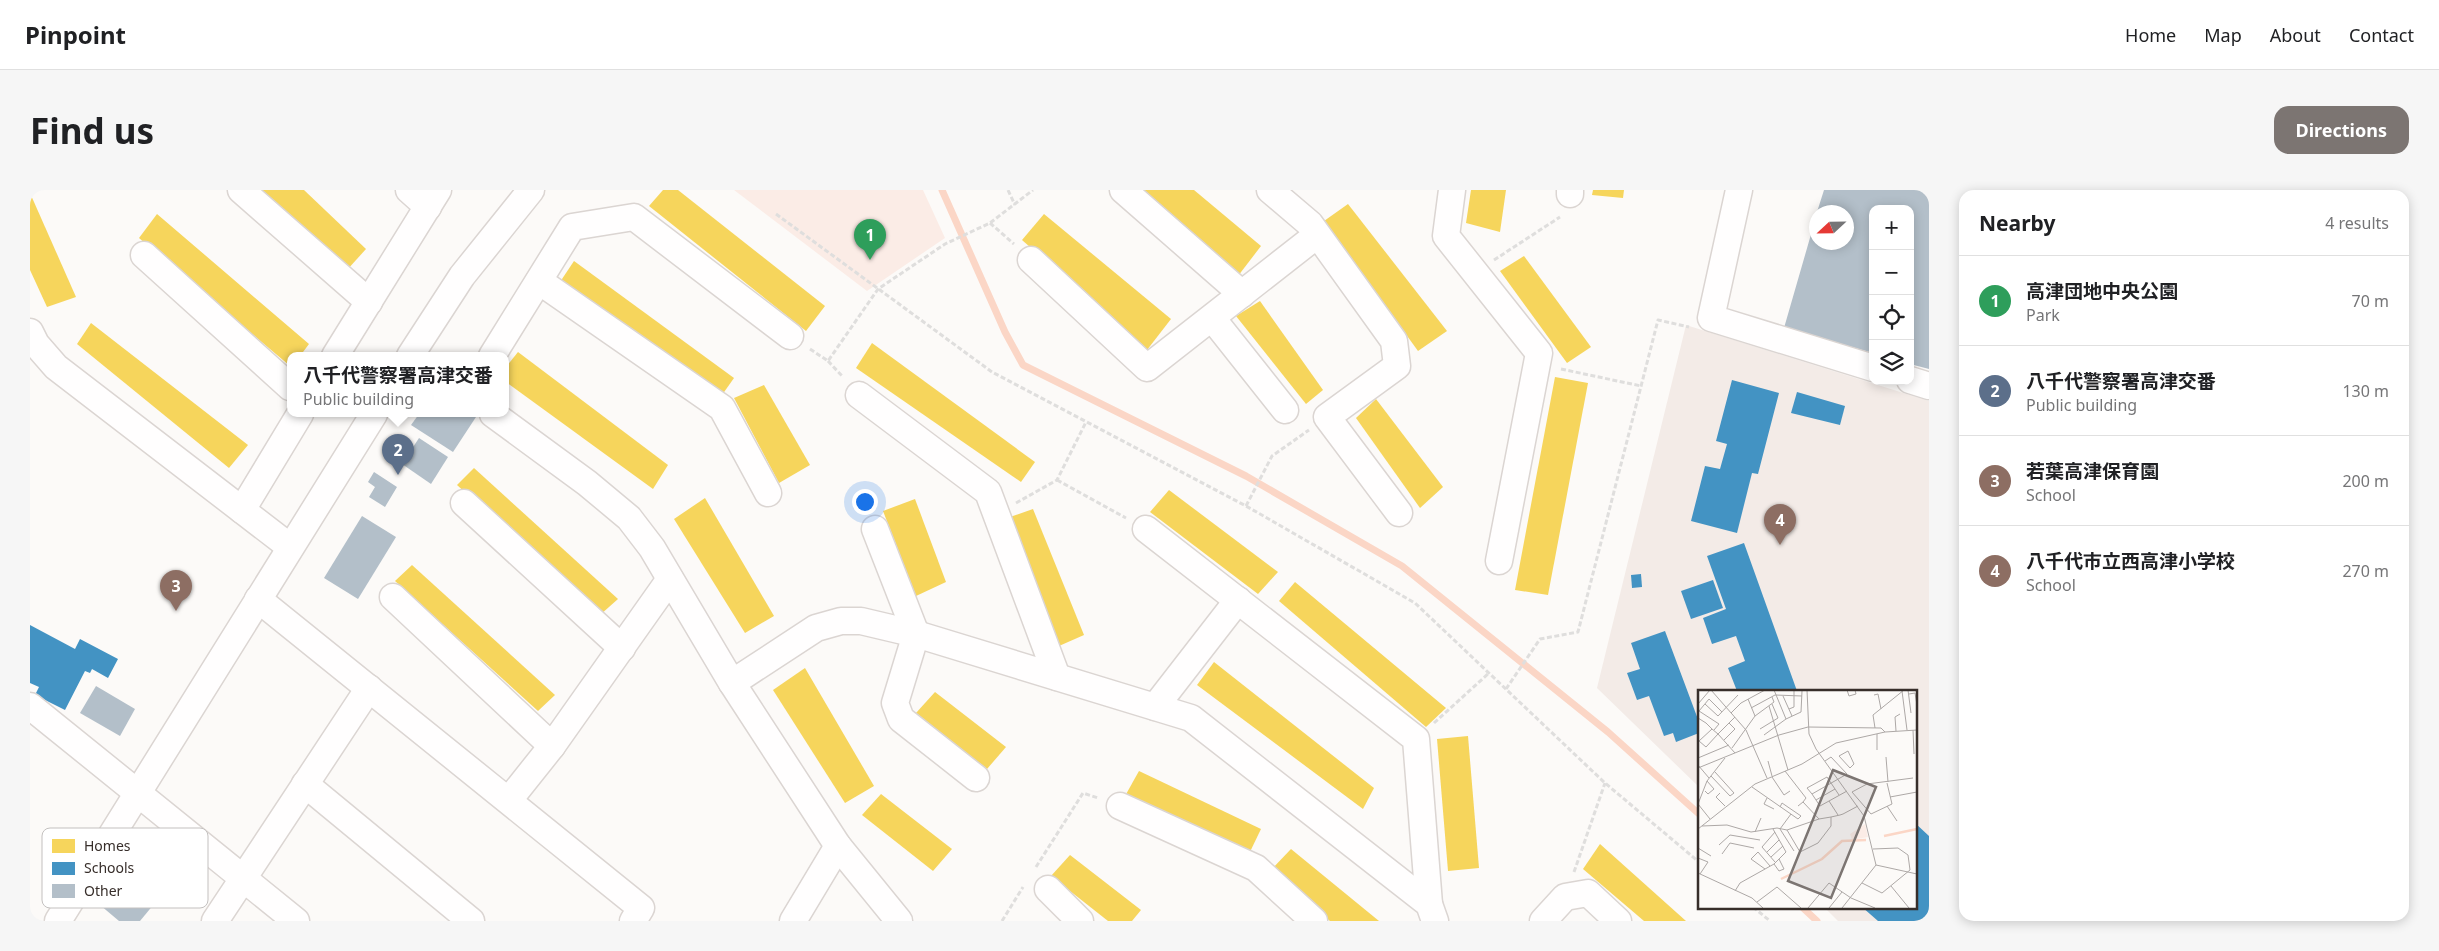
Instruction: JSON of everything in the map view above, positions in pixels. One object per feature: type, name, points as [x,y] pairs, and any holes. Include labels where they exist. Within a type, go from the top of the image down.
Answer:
[{"type":"street","points":[[241,190],[369,302]]},
{"type":"street","points":[[338,352],[433,198],[409,190]]},
{"type":"street","points":[[414,352],[462,276],[531,190]]},
{"type":"street","points":[[1123,190],[1242,294]]},
{"type":"street","points":[[1452,190],[1446,236],[1539,353],[1499,561]]},
{"type":"street","points":[[1739,190],[1711,318],[1869,367]]},
{"type":"street","points":[[1280,192],[1310,224],[1394,341],[1397,366],[1327,417],[1399,513]]},
{"type":"street","points":[[495,352],[572,227],[634,217],[790,336]]},
{"type":"street","points":[[1031,260],[1148,368],[1317,235]]},
{"type":"street","points":[[144,255],[287,384]]},
{"type":"street","points":[[539,281],[722,408],[768,492]]},
{"type":"street","points":[[1212,318],[1285,410]]},
{"type":"street","points":[[30,332],[36,344],[56,367],[290,547]]},
{"type":"street","points":[[1914,381],[1929,386]]},
{"type":"street","points":[[859,395],[988,492],[1056,677]]},
{"type":"street","points":[[242,510],[298,417]]},
{"type":"street","points":[[116,828],[372,417]]},
{"type":"street","points":[[497,417],[587,482],[629,518],[652,548],[732,683],[838,846],[899,921]]},
{"type":"street","points":[[464,503],[622,648]]},
{"type":"street","points":[[875,529],[916,634],[895,704],[901,719],[976,778]]},
{"type":"street","points":[[1146,529],[1416,739],[1432,912]]},
{"type":"street","points":[[509,800],[552,746],[670,579]]},
{"type":"street","points":[[393,597],[552,746]]},
{"type":"street","points":[[258,599],[641,908],[633,921]]},
{"type":"street","points":[[1155,707],[1238,600]]},
{"type":"street","points":[[732,683],[816,628],[841,621],[861,621],[916,634],[1191,718],[1432,912]]},
{"type":"street","points":[[215,921],[369,688]]},
{"type":"street","points":[[30,706],[182,828]]},
{"type":"street","points":[[305,784],[471,921]]},
{"type":"street","points":[[1120,806],[1256,868],[1314,921]]},
{"type":"street","points":[[793,921],[838,846]]},
{"type":"street","points":[[208,849],[296,921]]},
{"type":"street","points":[[1036,881],[1080,921]]},
{"type":"street","points":[[1543,921],[1565,897],[1588,893],[1618,921]]},
{"type":"street","points":[[58,921],[66,908]]},
{"type":"path","points":[[1008,190],[1015,205]]},
{"type":"path","points":[[790,336],[828,360],[878,289],[945,244],[990,223],[1033,190]]},
{"type":"path","points":[[1475,273],[1565,214],[1570,192]]},
{"type":"path","points":[[776,214],[992,372],[1246,506],[1415,603],[1605,783],[1698,861]]},
{"type":"path","points":[[990,223],[1031,260]]},
{"type":"path","points":[[1506,689],[1540,639],[1578,632],[1658,320],[1689,327],[1711,318]]},
{"type":"path","points":[[1537,364],[1642,386]]},
{"type":"path","points":[[1246,506],[1272,456],[1327,417]]},
{"type":"path","points":[[997,515],[1057,480],[1086,422]]},
{"type":"path","points":[[1057,480],[1146,529]]},
{"type":"path","points":[[1416,739],[1488,673]]},
{"type":"path","points":[[1565,897],[1605,783]]},
{"type":"path","points":[[1002,921],[1036,881],[1083,793],[1120,806]]},
{"type":"path","points":[[1754,908],[1770,921]]},
{"type":"shaded area","points":[[734,190],[923,190],[945,238],[867,291]]},
{"type":"shaded area","points":[[1686,325],[1869,382],[1869,385],[1878,385],[1929,401],[1929,921],[1838,921],[1825,908],[1916,908],[1916,690],[1698,690],[1698,786],[1597,688]]},
{"type":"building: Homes","points":[[258,190],[304,190],[366,249],[347,270]]},
{"type":"building: Homes","points":[[663,190],[678,190],[825,306],[806,331],[649,206]]},
{"type":"building: Homes","points":[[1140,190],[1194,190],[1261,246],[1238,276]]},
{"type":"building: Homes","points":[[1471,190],[1506,190],[1500,232],[1466,223]]},
{"type":"building: Homes","points":[[1593,190],[1624,190],[1623,198],[1592,195]]},
{"type":"building: Homes","points":[[30,193],[76,297],[47,307],[30,270]]},
{"type":"building: Homes","points":[[1348,204],[1447,331],[1418,351],[1324,221]]},
{"type":"building: Homes","points":[[157,214],[309,344],[303,352],[287,352],[287,363],[139,238]]},
{"type":"building: Homes","points":[[1044,214],[1171,319],[1147,350],[1022,240]]},
{"type":"building: Homes","points":[[1524,256],[1591,347],[1567,363],[1500,271]]},
{"type":"building: Homes","points":[[574,261],[734,378],[722,395],[560,282]]},
{"type":"building: Homes","points":[[1260,301],[1323,390],[1306,404],[1236,316]]},
{"type":"building: Homes","points":[[91,323],[248,445],[229,468],[77,344]]},
{"type":"building: Homes","points":[[872,343],[1035,462],[1021,482],[856,368]]},
{"type":"building: Homes","points":[[518,352],[668,465],[653,489],[509,384],[509,363]]},
{"type":"building: Homes","points":[[1555,377],[1588,383],[1548,595],[1515,590]]},
{"type":"building: Homes","points":[[764,385],[810,465],[779,483],[734,398]]},
{"type":"building: Homes","points":[[1376,399],[1443,487],[1420,508],[1356,418]]},
{"type":"building: Homes","points":[[474,468],[618,599],[600,615],[457,485]]},
{"type":"building: Homes","points":[[1169,490],[1278,572],[1258,594],[1150,512]]},
{"type":"building: Homes","points":[[705,498],[774,616],[745,633],[674,519]]},
{"type":"building: Homes","points":[[915,499],[946,582],[916,596],[883,511]]},
{"type":"building: Homes","points":[[1033,509],[1084,635],[1059,646],[1007,518]]},
{"type":"building: Homes","points":[[412,565],[555,695],[538,711],[395,581]]},
{"type":"building: Homes","points":[[1295,582],[1446,708],[1426,727],[1279,601]]},
{"type":"building: Homes","points":[[1214,662],[1374,788],[1363,809],[1197,685]]},
{"type":"building: Homes","points":[[805,668],[874,786],[845,803],[773,690]]},
{"type":"building: Homes","points":[[935,692],[1006,747],[987,769],[916,713]]},
{"type":"building: Homes","points":[[1468,736],[1479,868],[1448,871],[1437,739]]},
{"type":"building: Homes","points":[[1139,771],[1261,829],[1248,856],[1125,796]]},
{"type":"building: Homes","points":[[881,794],[952,849],[933,871],[862,815]]},
{"type":"building: Homes","points":[[1600,844],[1686,921],[1644,921],[1583,869]]},
{"type":"building: Homes","points":[[1291,849],[1379,921],[1330,921],[1269,872]]},
{"type":"building: Homes","points":[[1070,855],[1141,910],[1132,921],[1108,921],[1051,876]]},
{"type":"building: Schools","points":[[1732,380],[1779,393],[1758,474],[1752,473],[1737,533],[1691,521],[1705,466],[1720,469],[1727,444],[1716,441]]},
{"type":"building: Schools","points":[[1797,392],[1845,406],[1840,425],[1791,413]]},
{"type":"building: Schools","points":[[1744,543],[1797,690],[1737,690],[1728,668],[1745,661],[1736,636],[1712,644],[1703,618],[1726,609],[1707,556]]},
{"type":"building: Schools","points":[[1641,574],[1642,587],[1632,588],[1631,575]]},
{"type":"building: Schools","points":[[1713,580],[1723,608],[1691,619],[1681,591]]},
{"type":"building: Schools","points":[[30,625],[75,649],[80,639],[118,659],[108,678],[92,669],[90,673],[85,671],[65,710],[35,695],[39,687],[30,683]]},
{"type":"building: Schools","points":[[1665,631],[1698,719],[1698,733],[1676,742],[1673,733],[1664,736],[1649,696],[1637,700],[1627,673],[1640,669],[1631,643]]},
{"type":"building: Schools","points":[[1916,824],[1929,836],[1929,921],[1878,921],[1863,908],[1916,908]]},
{"type":"building: Other","points":[[1824,190],[1929,190],[1929,369],[1914,365],[1914,205],[1869,205],[1869,352],[1784,328],[1809,241],[1809,250],[1854,250],[1854,205],[1819,205]]},
{"type":"building: Other","points":[[417,417],[476,417],[453,452],[411,425]]},
{"type":"building: Other","points":[[419,438],[448,457],[431,484],[402,464]]},
{"type":"building: Other","points":[[374,472],[397,487],[385,507],[369,497],[375,487],[368,482]]},
{"type":"building: Other","points":[[362,516],[396,537],[358,599],[324,578]]},
{"type":"building: Other","points":[[96,686],[135,709],[120,736],[80,713]]},
{"type":"building: Other","points":[[104,908],[151,908],[140,921],[119,921]]},
{"type":"waterway","points":[[942,190],[1005,332],[1023,365],[1246,476],[1402,566],[1608,732],[1698,813]]},
{"type":"waterway","points":[[1803,908],[1817,921]]},
{"type":"place","name":"高津団地中央公園","points":[[870,260]]},
{"type":"place","name":"八千代警察署高津交番","points":[[398,475]]},
{"type":"place","name":"八千代市立西高津小学校","points":[[1780,545]]},
{"type":"place","name":"若葉高津保育園","points":[[176,611]]}]
